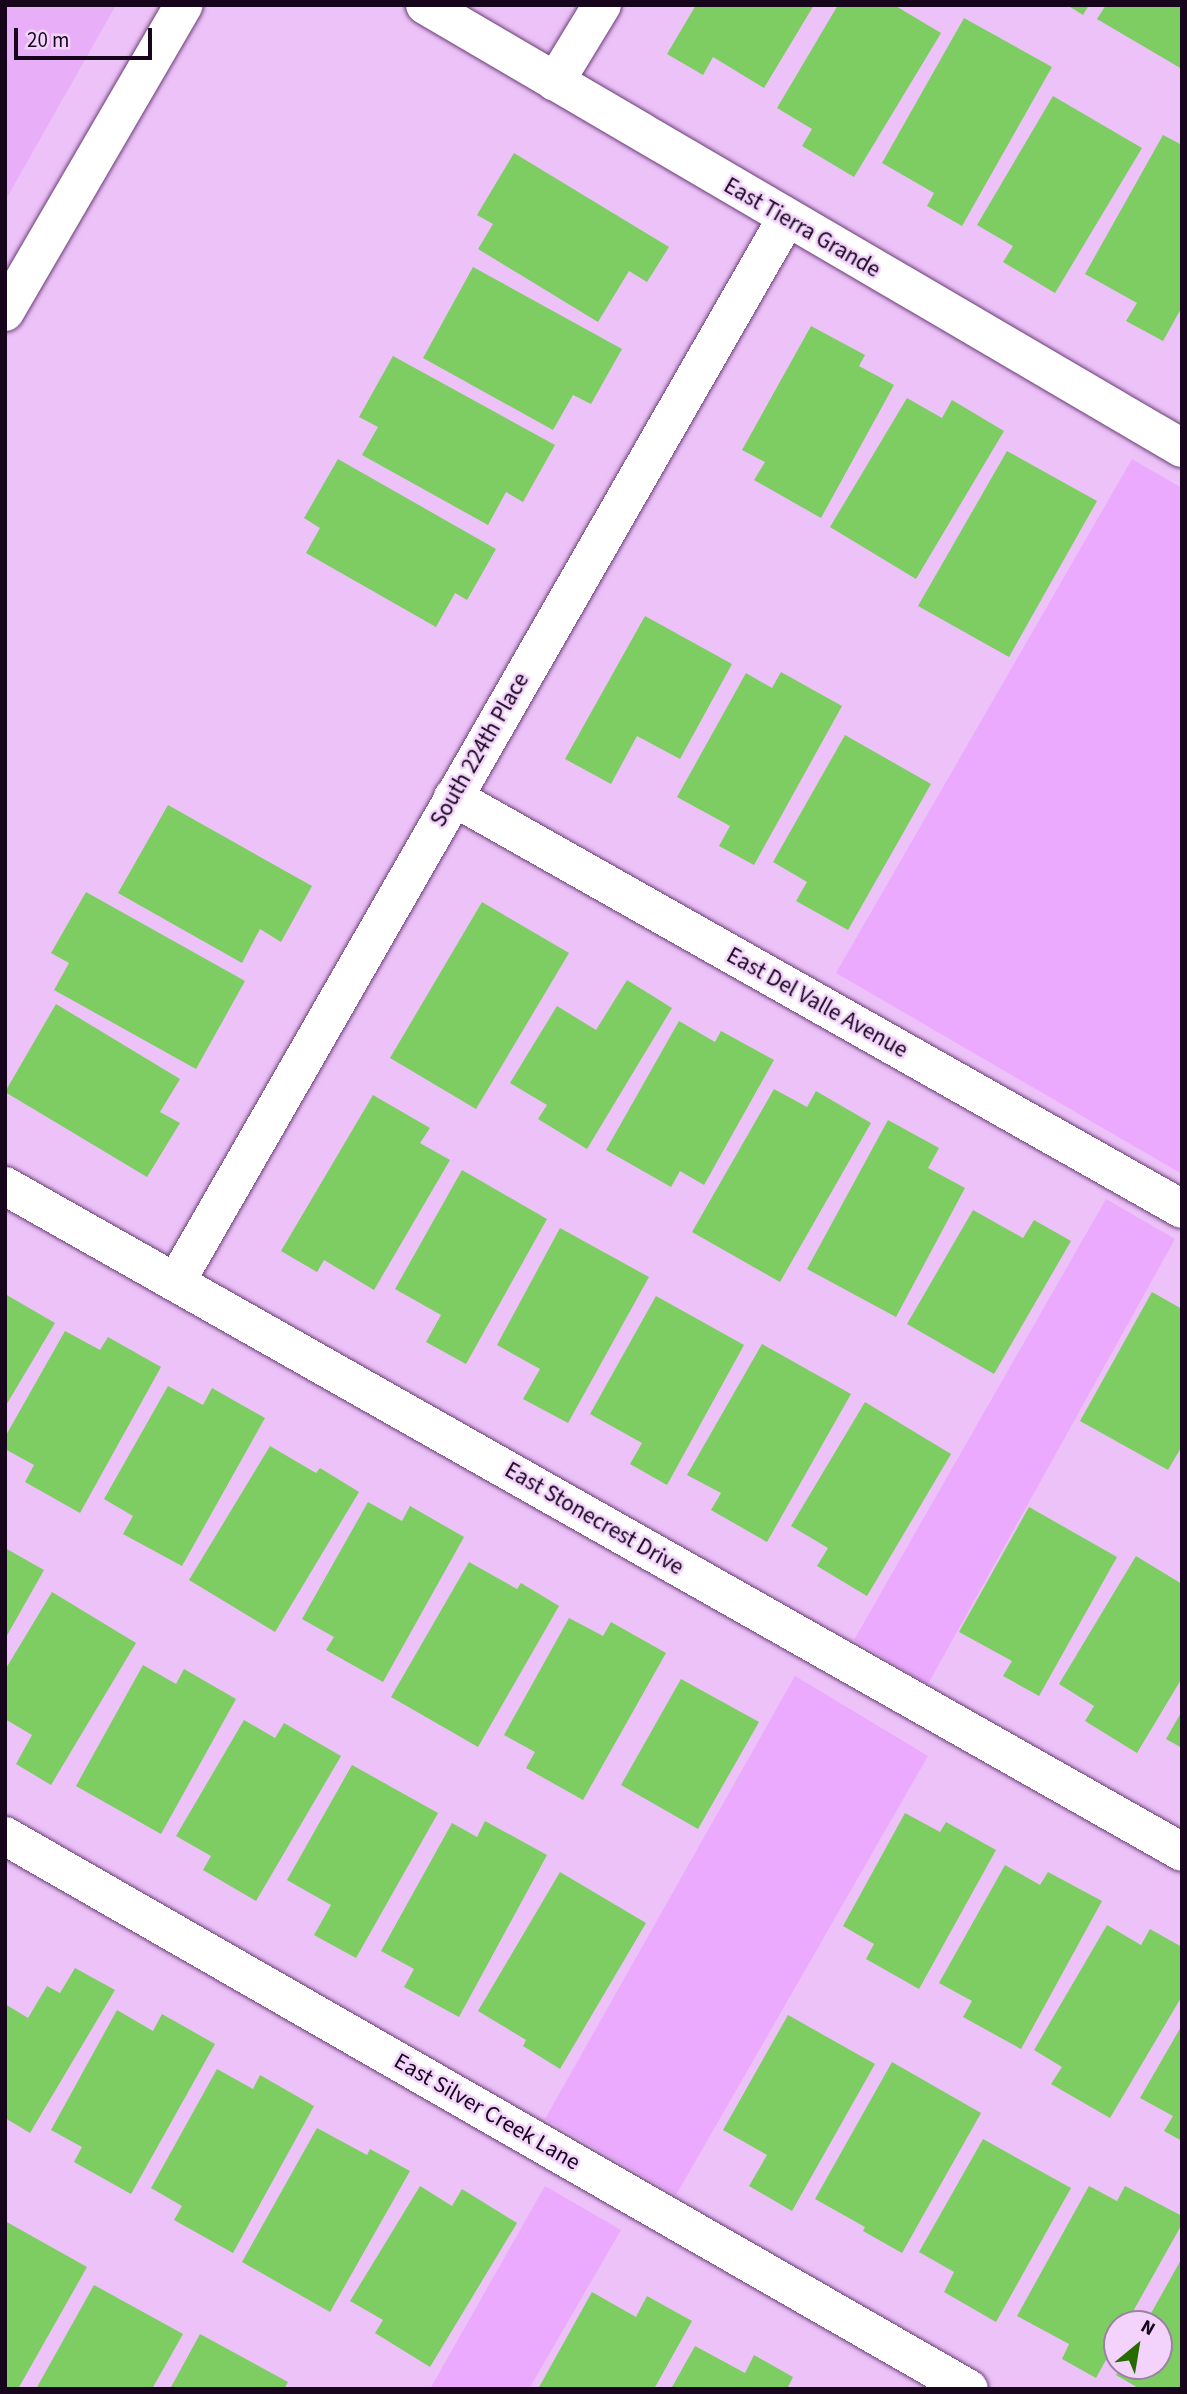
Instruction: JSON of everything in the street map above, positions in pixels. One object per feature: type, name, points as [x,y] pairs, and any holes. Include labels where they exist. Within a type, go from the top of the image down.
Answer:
[{"type":"street","points":[[5,312],[184,5]]},
{"type":"street","name":"East Tierra Grande","points":[[425,5],[786,219],[1182,448]]},
{"type":"street","points":[[555,82],[602,5]]},
{"type":"street","name":"South 224th Place","points":[[176,1282],[786,219]]},
{"type":"street","name":"East Del Valle Avenue","points":[[453,797],[1182,1209]]},
{"type":"street","name":"East Stonecrest Drive","points":[[5,1186],[1182,1853]]},
{"type":"street","name":"East Silver Creek Lane","points":[[5,1836],[969,2389]]},
{"type":"shaded area","points":[[5,5],[116,5],[5,201]]},
{"type":"shaded area","points":[[1132,459],[1182,488],[1182,1174],[836,973]]},
{"type":"shaded area","points":[[1106,1199],[1175,1239],[928,1684],[854,1640]]},
{"type":"shaded area","points":[[795,1676],[928,1756],[676,2195],[545,2119]]},
{"type":"shaded area","points":[[545,2186],[621,2230],[529,2389],[430,2389]]},
{"type":"building","points":[[696,5],[814,5],[764,88],[713,57],[703,75],[667,54]]},
{"type":"building","points":[[838,5],[894,5],[941,33],[854,177],[802,146],[812,129],[777,108]]},
{"type":"building","points":[[1067,5],[1089,5],[1083,15]]},
{"type":"building","points":[[1106,5],[1182,5],[1182,69],[1097,19]]},
{"type":"building","points":[[964,18],[1052,67],[962,226],[927,206],[934,193],[882,163]]},
{"type":"building","points":[[1053,96],[1142,148],[1055,293],[1003,262],[1013,246],[977,225]]},
{"type":"building","points":[[1163,135],[1182,145],[1182,307],[1163,341],[1126,321],[1137,303],[1085,274]]},
{"type":"building","points":[[514,153],[669,247],[647,282],[629,271],[598,322],[478,249],[493,224],[477,215]]},
{"type":"building","points":[[473,267],[622,349],[591,404],[573,395],[553,430],[423,358]]},
{"type":"building","points":[[811,326],[865,355],[859,366],[894,385],[821,518],[754,480],[765,462],[742,450]]},
{"type":"building","points":[[393,356],[555,445],[523,502],[506,492],[488,525],[362,455],[378,427],[359,417]]},
{"type":"building","points":[[907,398],[942,418],[952,400],[1004,431],[916,579],[830,527]]},
{"type":"building","points":[[1007,451],[1097,501],[1009,657],[918,606]]},
{"type":"building","points":[[338,459],[496,549],[467,600],[455,593],[436,627],[306,553],[320,528],[304,518]]},
{"type":"building","points":[[645,616],[732,664],[680,759],[637,736],[611,784],[565,759]]},
{"type":"building","points":[[781,672],[842,706],[754,865],[719,846],[730,826],[677,797],[746,673],[772,688]]},
{"type":"building","points":[[845,735],[931,784],[848,930],[796,901],[807,882],[773,862]]},
{"type":"building","points":[[168,805],[312,886],[281,942],[260,929],[242,963],[118,893]]},
{"type":"building","points":[[86,892],[245,981],[196,1069],[54,990],[69,963],[51,953]]},
{"type":"building","points":[[482,902],[569,953],[476,1109],[390,1058]]},
{"type":"building","points":[[627,980],[672,1008],[587,1149],[538,1119],[547,1105],[510,1083],[557,1006],[596,1030]]},
{"type":"building","points":[[56,1004],[180,1079],[160,1112],[180,1123],[147,1177],[5,1092]]},
{"type":"building","points":[[679,1021],[715,1042],[721,1031],[774,1060],[704,1185],[680,1171],[671,1187],[606,1150]]},
{"type":"building","points":[[774,1089],[807,1107],[816,1091],[871,1123],[780,1282],[692,1232]]},
{"type":"building","points":[[373,1095],[430,1128],[420,1143],[450,1160],[374,1290],[324,1260],[317,1272],[281,1251]]},
{"type":"building","points":[[888,1120],[939,1148],[928,1168],[965,1188],[896,1317],[807,1269]]},
{"type":"building","points":[[462,1170],[547,1219],[466,1364],[426,1342],[441,1315],[395,1289]]},
{"type":"building","points":[[973,1210],[1023,1238],[1034,1220],[1071,1241],[994,1374],[907,1324]]},
{"type":"building","points":[[560,1228],[649,1277],[568,1423],[523,1399],[540,1369],[497,1345]]},
{"type":"building","points":[[1152,1292],[1182,1309],[1182,1446],[1168,1470],[1080,1421]]},
{"type":"building","points":[[5,1294],[55,1323],[5,1407]]},
{"type":"building","points":[[656,1296],[744,1345],[667,1485],[630,1464],[642,1443],[590,1414]]},
{"type":"building","points":[[65,1331],[100,1350],[108,1337],[161,1367],[80,1513],[25,1482],[34,1465],[5,1449],[5,1437]]},
{"type":"building","points":[[762,1344],[851,1394],[767,1542],[711,1510],[721,1493],[687,1475]]},
{"type":"building","points":[[168,1386],[203,1405],[212,1388],[265,1418],[182,1566],[123,1534],[133,1516],[104,1499]]},
{"type":"building","points":[[865,1402],[951,1454],[867,1596],[817,1566],[828,1548],[791,1526]]},
{"type":"building","points":[[270,1446],[316,1473],[320,1468],[359,1492],[275,1632],[189,1580]]},
{"type":"building","points":[[368,1502],[402,1521],[410,1506],[464,1537],[383,1682],[326,1650],[334,1637],[302,1619]]},
{"type":"building","points":[[1029,1507],[1117,1557],[1039,1696],[1003,1676],[1012,1661],[959,1632]]},
{"type":"building","points":[[5,1548],[44,1570],[5,1639]]},
{"type":"building","points":[[1136,1556],[1182,1584],[1182,1678],[1137,1753],[1085,1721],[1094,1706],[1059,1684]]},
{"type":"building","points":[[469,1562],[517,1589],[521,1583],[559,1606],[478,1747],[391,1697]]},
{"type":"building","points":[[52,1592],[136,1643],[51,1785],[16,1764],[32,1735],[5,1719],[5,1670]]},
{"type":"building","points":[[569,1618],[603,1636],[611,1622],[666,1653],[583,1800],[526,1768],[535,1752],[504,1735]]},
{"type":"building","points":[[143,1665],[176,1684],[184,1669],[236,1699],[161,1834],[76,1786]]},
{"type":"building","points":[[681,1679],[759,1722],[698,1829],[621,1785]]},
{"type":"building","points":[[1182,1711],[1182,1748],[1166,1739]]},
{"type":"building","points":[[244,1720],[275,1738],[284,1723],[341,1756],[256,1901],[203,1870],[211,1856],[176,1836]]},
{"type":"building","points":[[352,1765],[438,1813],[356,1958],[314,1935],[331,1905],[287,1880]]},
{"type":"building","points":[[905,1813],[940,1832],[946,1822],[996,1850],[919,1989],[866,1959],[874,1944],[843,1926]]},
{"type":"building","points":[[485,1821],[547,1855],[459,2017],[404,1987],[414,1969],[381,1951],[452,1823],[477,1837]]},
{"type":"building","points":[[1005,1865],[1040,1885],[1048,1872],[1102,1901],[1021,2049],[963,2017],[972,2001],[939,1983]]},
{"type":"building","points":[[560,1872],[646,1923],[560,2069],[523,2046],[526,2040],[478,2011]]},
{"type":"building","points":[[1107,1925],[1141,1945],[1150,1929],[1182,1947],[1182,1996],[1110,2118],[1051,2084],[1062,2067],[1034,2050]]},
{"type":"building","points":[[75,1968],[115,1990],[30,2133],[5,2118],[5,2004],[28,2018],[47,1986],[60,1993]]},
{"type":"building","points":[[117,2010],[153,2031],[162,2014],[215,2044],[131,2194],[74,2162],[82,2147],[51,2130]]},
{"type":"building","points":[[788,2015],[875,2064],[792,2211],[749,2186],[767,2155],[723,2130]]},
{"type":"building","points":[[1182,2025],[1182,2141],[1164,2131],[1173,2116],[1140,2098]]},
{"type":"building","points":[[892,2062],[981,2113],[902,2253],[863,2231],[865,2227],[815,2199]]},
{"type":"building","points":[[217,2069],[253,2089],[260,2075],[314,2106],[233,2253],[174,2220],[182,2206],[151,2188]]},
{"type":"building","points":[[317,2128],[367,2155],[370,2149],[410,2171],[330,2312],[242,2262]]},
{"type":"building","points":[[983,2139],[1071,2188],[996,2322],[944,2292],[954,2272],[919,2252]]},
{"type":"building","points":[[420,2186],[452,2206],[462,2189],[517,2223],[430,2367],[375,2333],[383,2320],[350,2301]]},
{"type":"building","points":[[1089,2186],[1117,2201],[1125,2186],[1182,2216],[1182,2224],[1134,2310],[1103,2310],[1103,2365],[1096,2378],[1062,2359],[1069,2344],[1017,2316]]},
{"type":"building","points":[[5,2221],[87,2267],[18,2389],[5,2389]]},
{"type":"building","points":[[1182,2258],[1182,2389],[1140,2389],[1125,2380],[1173,2380],[1173,2310],[1153,2310]]},
{"type":"building","points":[[94,2285],[183,2334],[152,2389],[36,2389]]},
{"type":"building","points":[[592,2292],[636,2317],[647,2296],[692,2321],[654,2389],[538,2389]]},
{"type":"building","points":[[200,2334],[288,2382],[284,2389],[170,2389]]},
{"type":"building","points":[[695,2346],[745,2373],[754,2355],[793,2377],[787,2389],[671,2389]]}]
